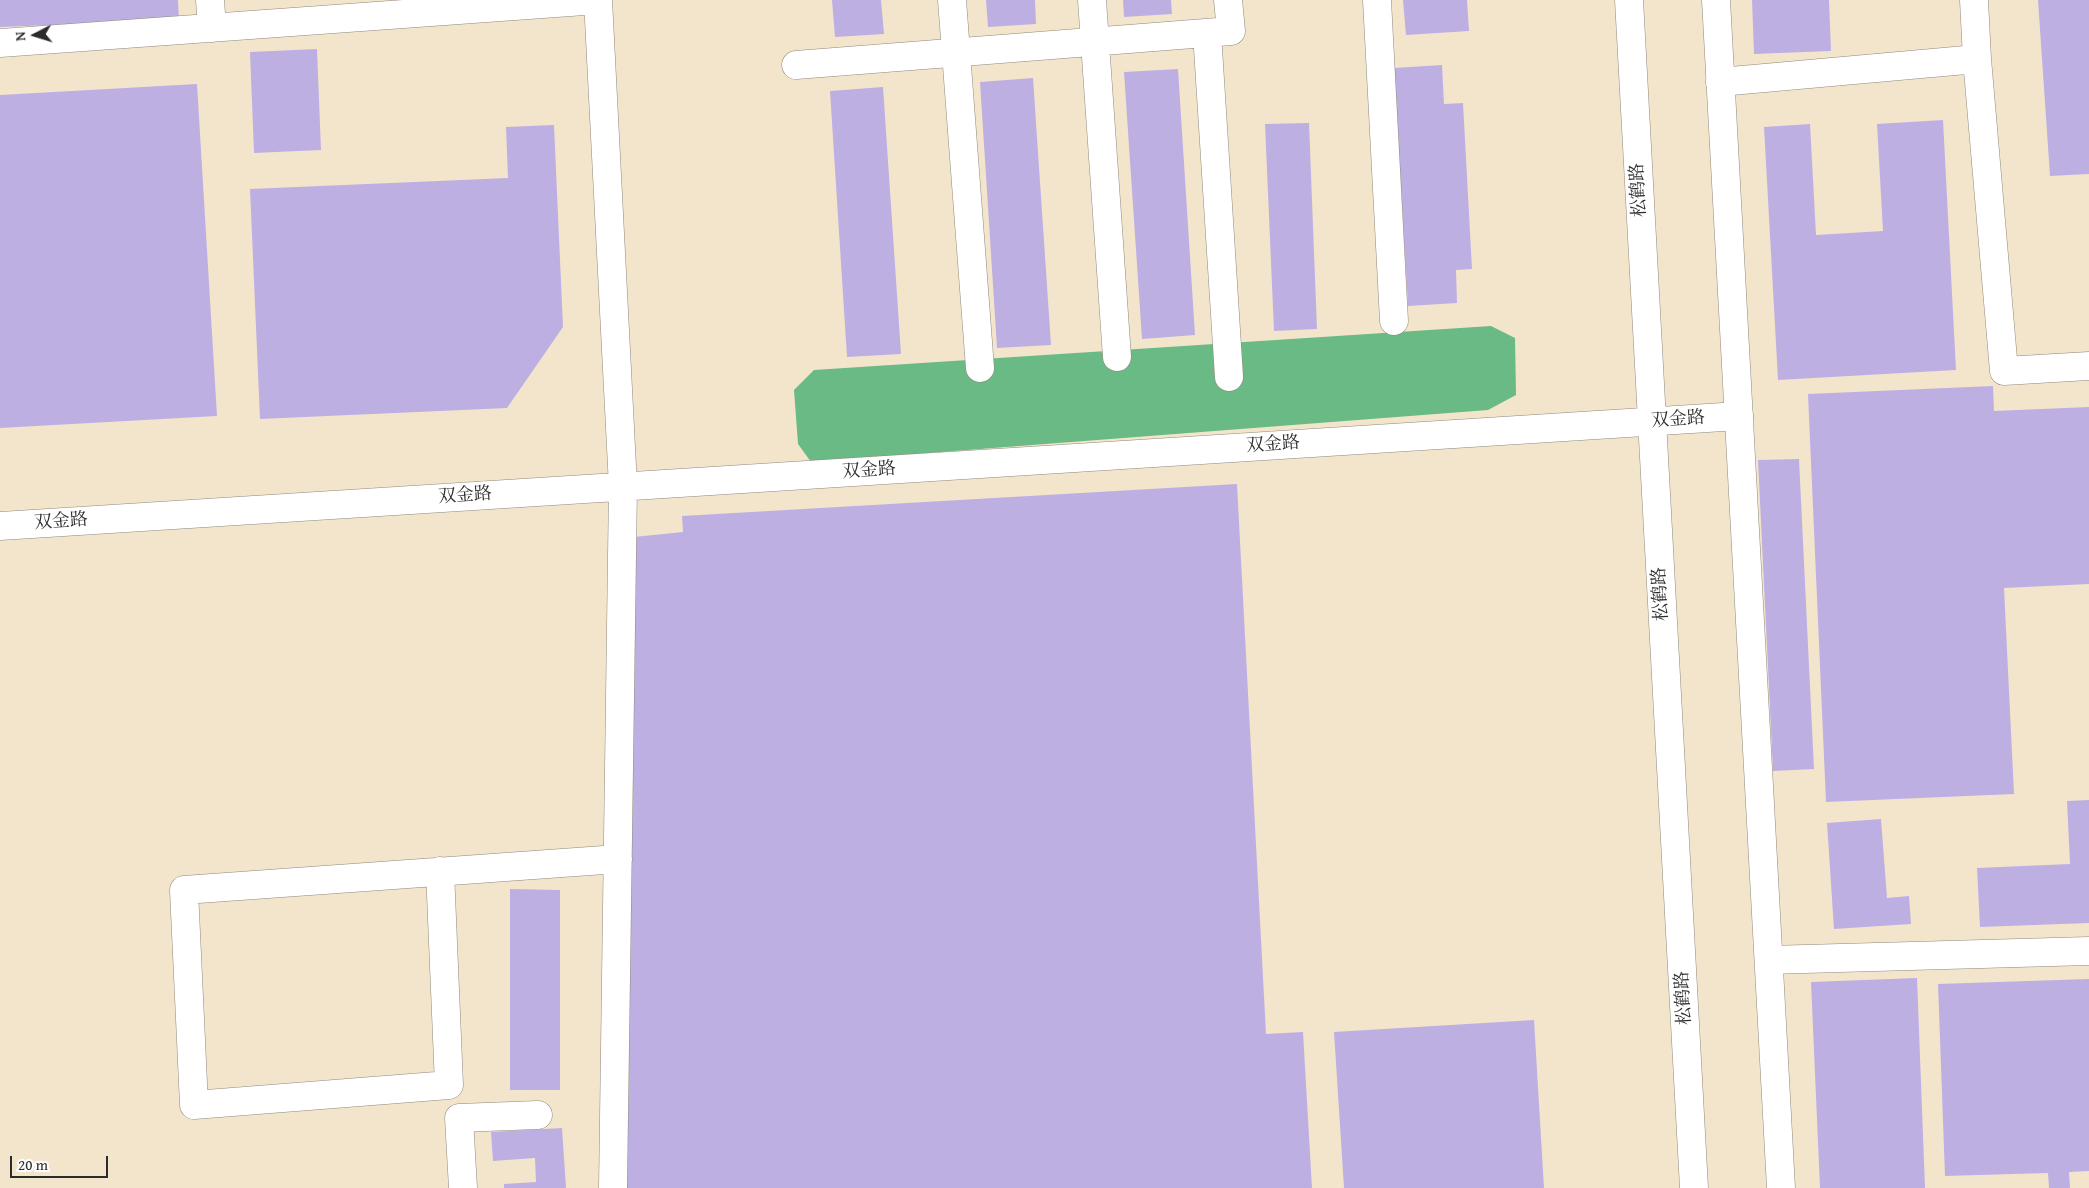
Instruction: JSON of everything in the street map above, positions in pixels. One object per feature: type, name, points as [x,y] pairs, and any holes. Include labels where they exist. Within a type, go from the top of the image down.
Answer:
[{"type":"street","points":[[210,0],[212,28]]},
{"type":"street","points":[[0,43],[598,0],[623,486],[612,1188]]},
{"type":"street","points":[[952,0],[980,368]]},
{"type":"street","points":[[1092,0],[1117,358]]},
{"type":"street","points":[[796,65],[1231,31],[1228,0]]},
{"type":"street","points":[[1377,0],[1394,321]]},
{"type":"street","name":"松鹤路","points":[[1629,0],[1694,1188]]},
{"type":"street","points":[[1716,0],[1781,1188]]},
{"type":"street","points":[[1974,0],[1977,59],[2004,372],[2089,366]]},
{"type":"street","points":[[1207,32],[1229,376]]},
{"type":"street","points":[[1720,82],[1977,59]]},
{"type":"street","name":"双金路","points":[[0,526],[1739,416]]},
{"type":"street","points":[[440,872],[449,1086],[194,1104],[184,890],[618,859]]},
{"type":"street","points":[[1769,960],[2089,951]]},
{"type":"street","points":[[463,1188],[459,1118],[538,1115]]},
{"type":"green space","points":[[1491,326],[1515,338],[1516,395],[1488,410],[811,462],[798,444],[794,390],[814,370]]},
{"type":"building","points":[[0,0],[178,0],[179,20],[0,27]]},
{"type":"building","points":[[832,0],[881,0],[884,34],[835,37]]},
{"type":"building","points":[[986,0],[1035,0],[1036,24],[988,27]]},
{"type":"building","points":[[1123,0],[1171,0],[1172,14],[1124,17]]},
{"type":"building","points":[[1403,0],[1467,0],[1469,31],[1406,35]]},
{"type":"building","points":[[1752,0],[1829,0],[1831,51],[1754,54]]},
{"type":"building","points":[[2038,0],[2089,0],[2089,174],[2050,176]]},
{"type":"building","points":[[317,49],[321,150],[254,153],[250,52]]},
{"type":"building","points":[[1442,65],[1444,104],[1463,103],[1472,269],[1456,270],[1457,303],[1408,306],[1394,68]]},
{"type":"building","points":[[1178,69],[1195,335],[1142,339],[1124,72]]},
{"type":"building","points":[[1033,78],[1051,345],[997,348],[980,82]]},
{"type":"building","points":[[197,84],[217,416],[0,428],[0,95]]},
{"type":"building","points":[[883,87],[901,354],[847,357],[830,91]]},
{"type":"building","points":[[1943,120],[1956,370],[1778,380],[1764,127],[1810,124],[1816,235],[1883,231],[1877,124]]},
{"type":"building","points":[[1309,123],[1317,329],[1274,331],[1265,124]]},
{"type":"building","points":[[554,125],[563,327],[507,408],[260,419],[250,189],[508,178],[506,127]]},
{"type":"building","points":[[1993,386],[1994,411],[2089,407],[2089,584],[2004,588],[2014,794],[1826,802],[1808,394]]},
{"type":"building","points":[[1799,459],[1814,769],[1773,771],[1758,460]]},
{"type":"building","points":[[1237,484],[1266,1034],[1303,1032],[1312,1188],[623,1188],[634,537],[683,532],[682,516]]},
{"type":"building","points":[[2089,800],[2089,923],[1980,927],[1977,868],[2070,864],[2067,801]]},
{"type":"building","points":[[1881,819],[1887,898],[1909,896],[1911,924],[1834,929],[1827,823]]},
{"type":"building","points":[[510,889],[560,890],[560,1090],[510,1090]]},
{"type":"building","points":[[1917,978],[1925,1188],[1820,1188],[1811,982]]},
{"type":"building","points":[[2089,979],[2089,1171],[2069,1172],[2070,1188],[2049,1188],[2048,1173],[1945,1176],[1938,984]]},
{"type":"building","points":[[1534,1020],[1544,1188],[1344,1188],[1334,1032]]},
{"type":"building","points":[[562,1128],[566,1188],[504,1188],[504,1184],[536,1182],[535,1158],[493,1161],[491,1132]]}]
